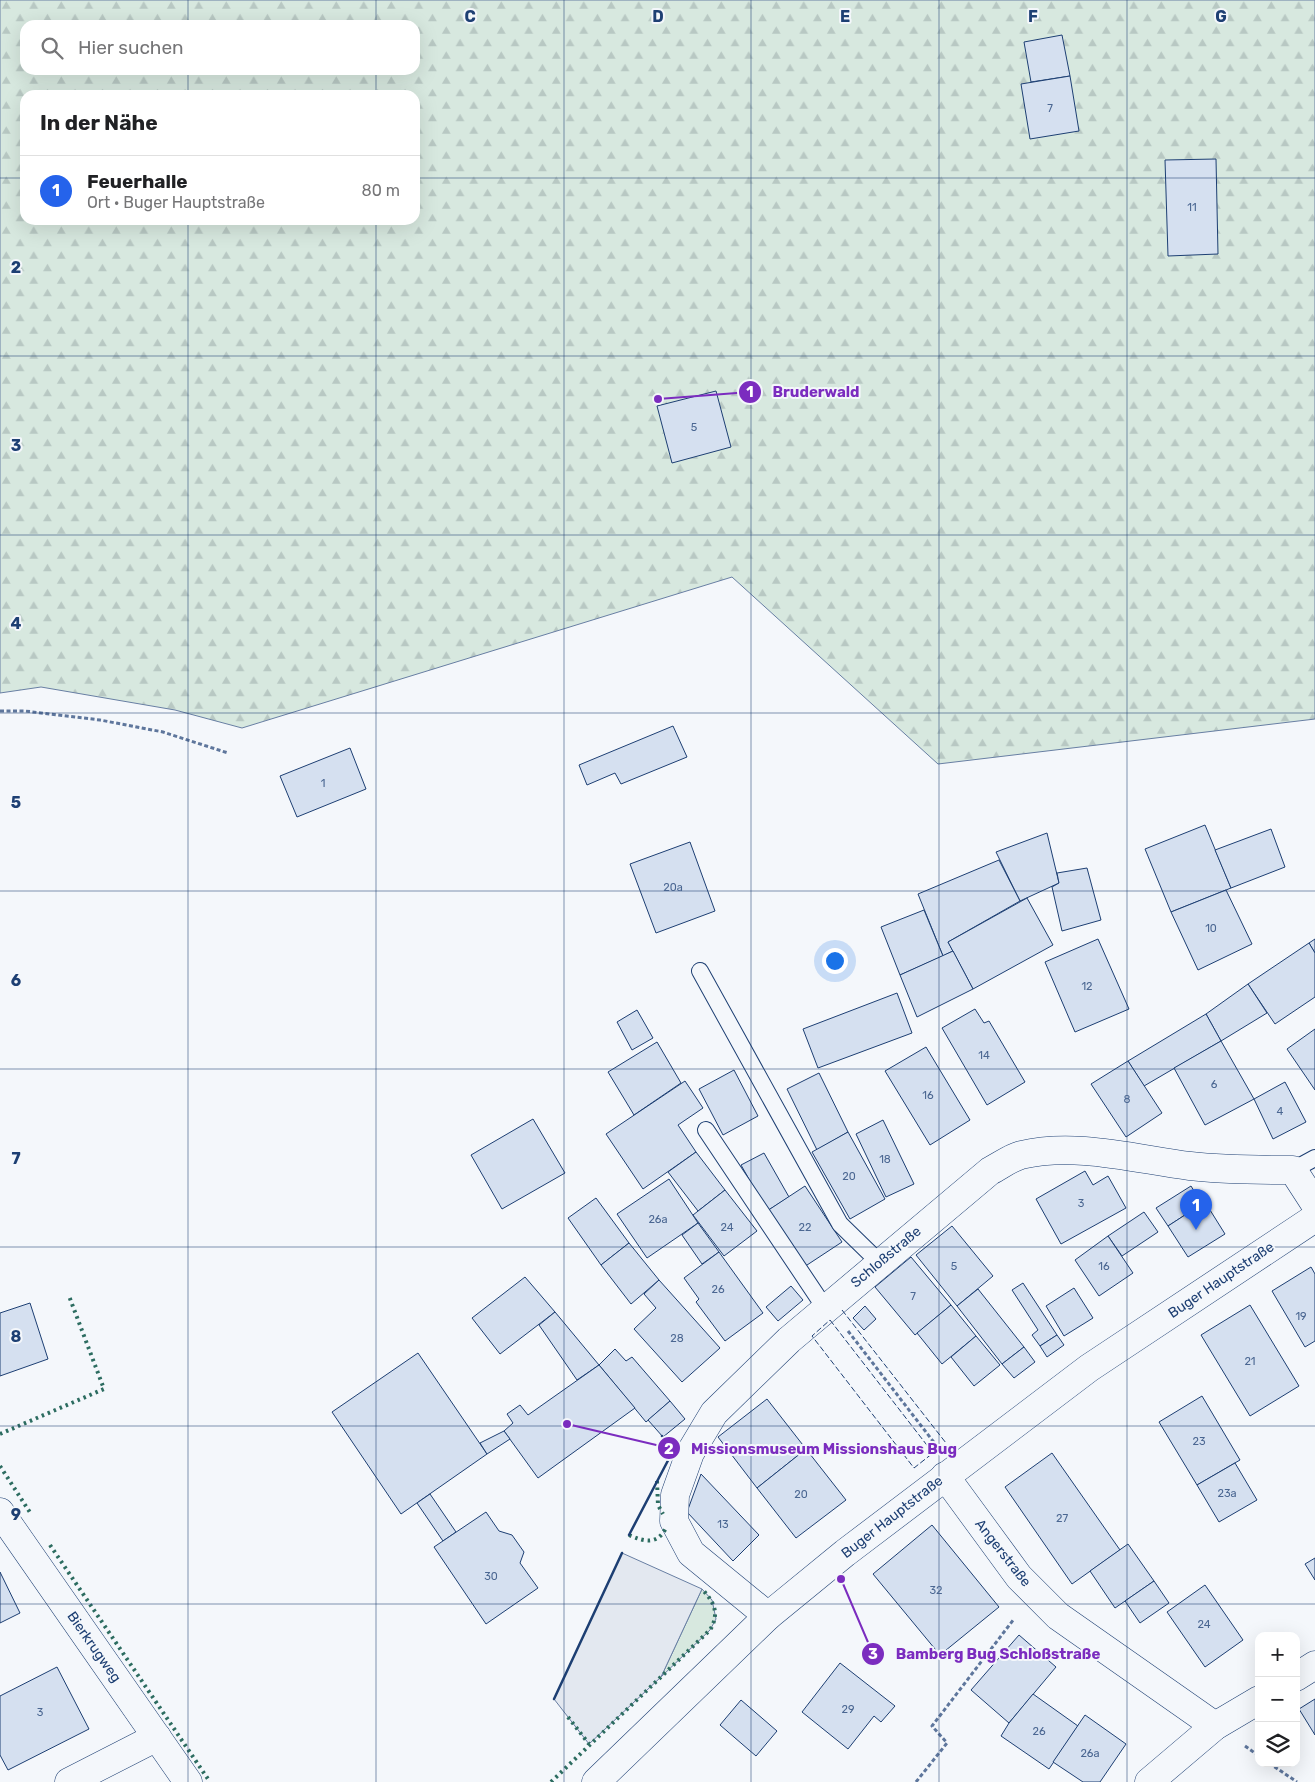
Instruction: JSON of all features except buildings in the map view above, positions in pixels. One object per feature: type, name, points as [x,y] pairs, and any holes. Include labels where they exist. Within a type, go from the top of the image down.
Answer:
[{"type":"street","name":"Schloßstraße","points":[[768,1616],[692,1553],[674,1521],[675,1495],[690,1453],[714,1413],[789,1340],[990,1170],[1019,1156],[1052,1152],[1107,1153],[1192,1166],[1247,1170],[1304,1164],[1315,1204]]},
{"type":"street","name":"Buger Hauptstraße","points":[[596,1782],[768,1616],[950,1473],[1089,1368],[1315,1218]]},
{"type":"street","name":"Angerstraße","points":[[950,1473],[1019,1577],[1058,1616],[1215,1726]]},
{"type":"street","name":"Bierkrugweg","points":[[0,1512],[188,1782]]},
{"type":"street","points":[[1300,1675],[1315,1666]]},
{"type":"street","points":[[1149,1782],[1215,1726],[1255,1702]]},
{"type":"street","points":[[69,1782],[157,1737]]},
{"type":"lane","points":[[700,971],[840,1224],[880,1263]]},
{"type":"lane","points":[[706,1130],[827,1306]]},
{"type":"path","points":[[0,711],[25,711],[100,720],[163,732],[228,753]]},
{"type":"path","points":[[827,1306],[950,1473]]},
{"type":"path","points":[[916,1782],[947,1743],[932,1726],[1035,1593]]},
{"type":"path","points":[[1275,1767],[1297,1782]]},
{"type":"green space","points":[[0,0],[1315,0],[1315,719],[938,764],[732,577],[242,728],[175,710],[41,687],[0,693]]},
{"type":"green space","points":[[702,1589],[712,1600],[716,1619],[710,1630],[661,1677]]},
{"type":"shaded area","points":[[622,1553],[702,1589],[661,1677],[589,1744],[554,1699]]},
{"type":"hedge","points":[[0,1434],[104,1389],[69,1296]]},
{"type":"hedge","points":[[0,1466],[31,1514]]},
{"type":"hedge","points":[[657,1481],[658,1505],[663,1514]]},
{"type":"hedge","points":[[629,1535],[645,1540],[655,1540],[666,1528]]},
{"type":"hedge","points":[[50,1545],[210,1782]]},
{"type":"hedge","points":[[551,1782],[710,1630],[715,1613],[710,1598],[702,1589]]},
{"type":"hedge","points":[[568,1717],[589,1744]]},
{"type":"fence","points":[[842,1310],[946,1443]]},
{"type":"fence","points":[[830,1320],[933,1453],[914,1468],[812,1336],[830,1320]]},
{"type":"wall","points":[[629,1535],[674,1449],[662,1436]]},
{"type":"wall","points":[[554,1699],[622,1553]]},
{"type":"place","name":"Bruderwald","points":[[658,399]]},
{"type":"place","name":"Feuerhalle","points":[[1196,1230]]},
{"type":"place","name":"Missionsmuseum Missionshaus Bug","points":[[567,1424]]},
{"type":"place","name":"Bamberg Bug Schloßstraße","points":[[841,1579]]}]
